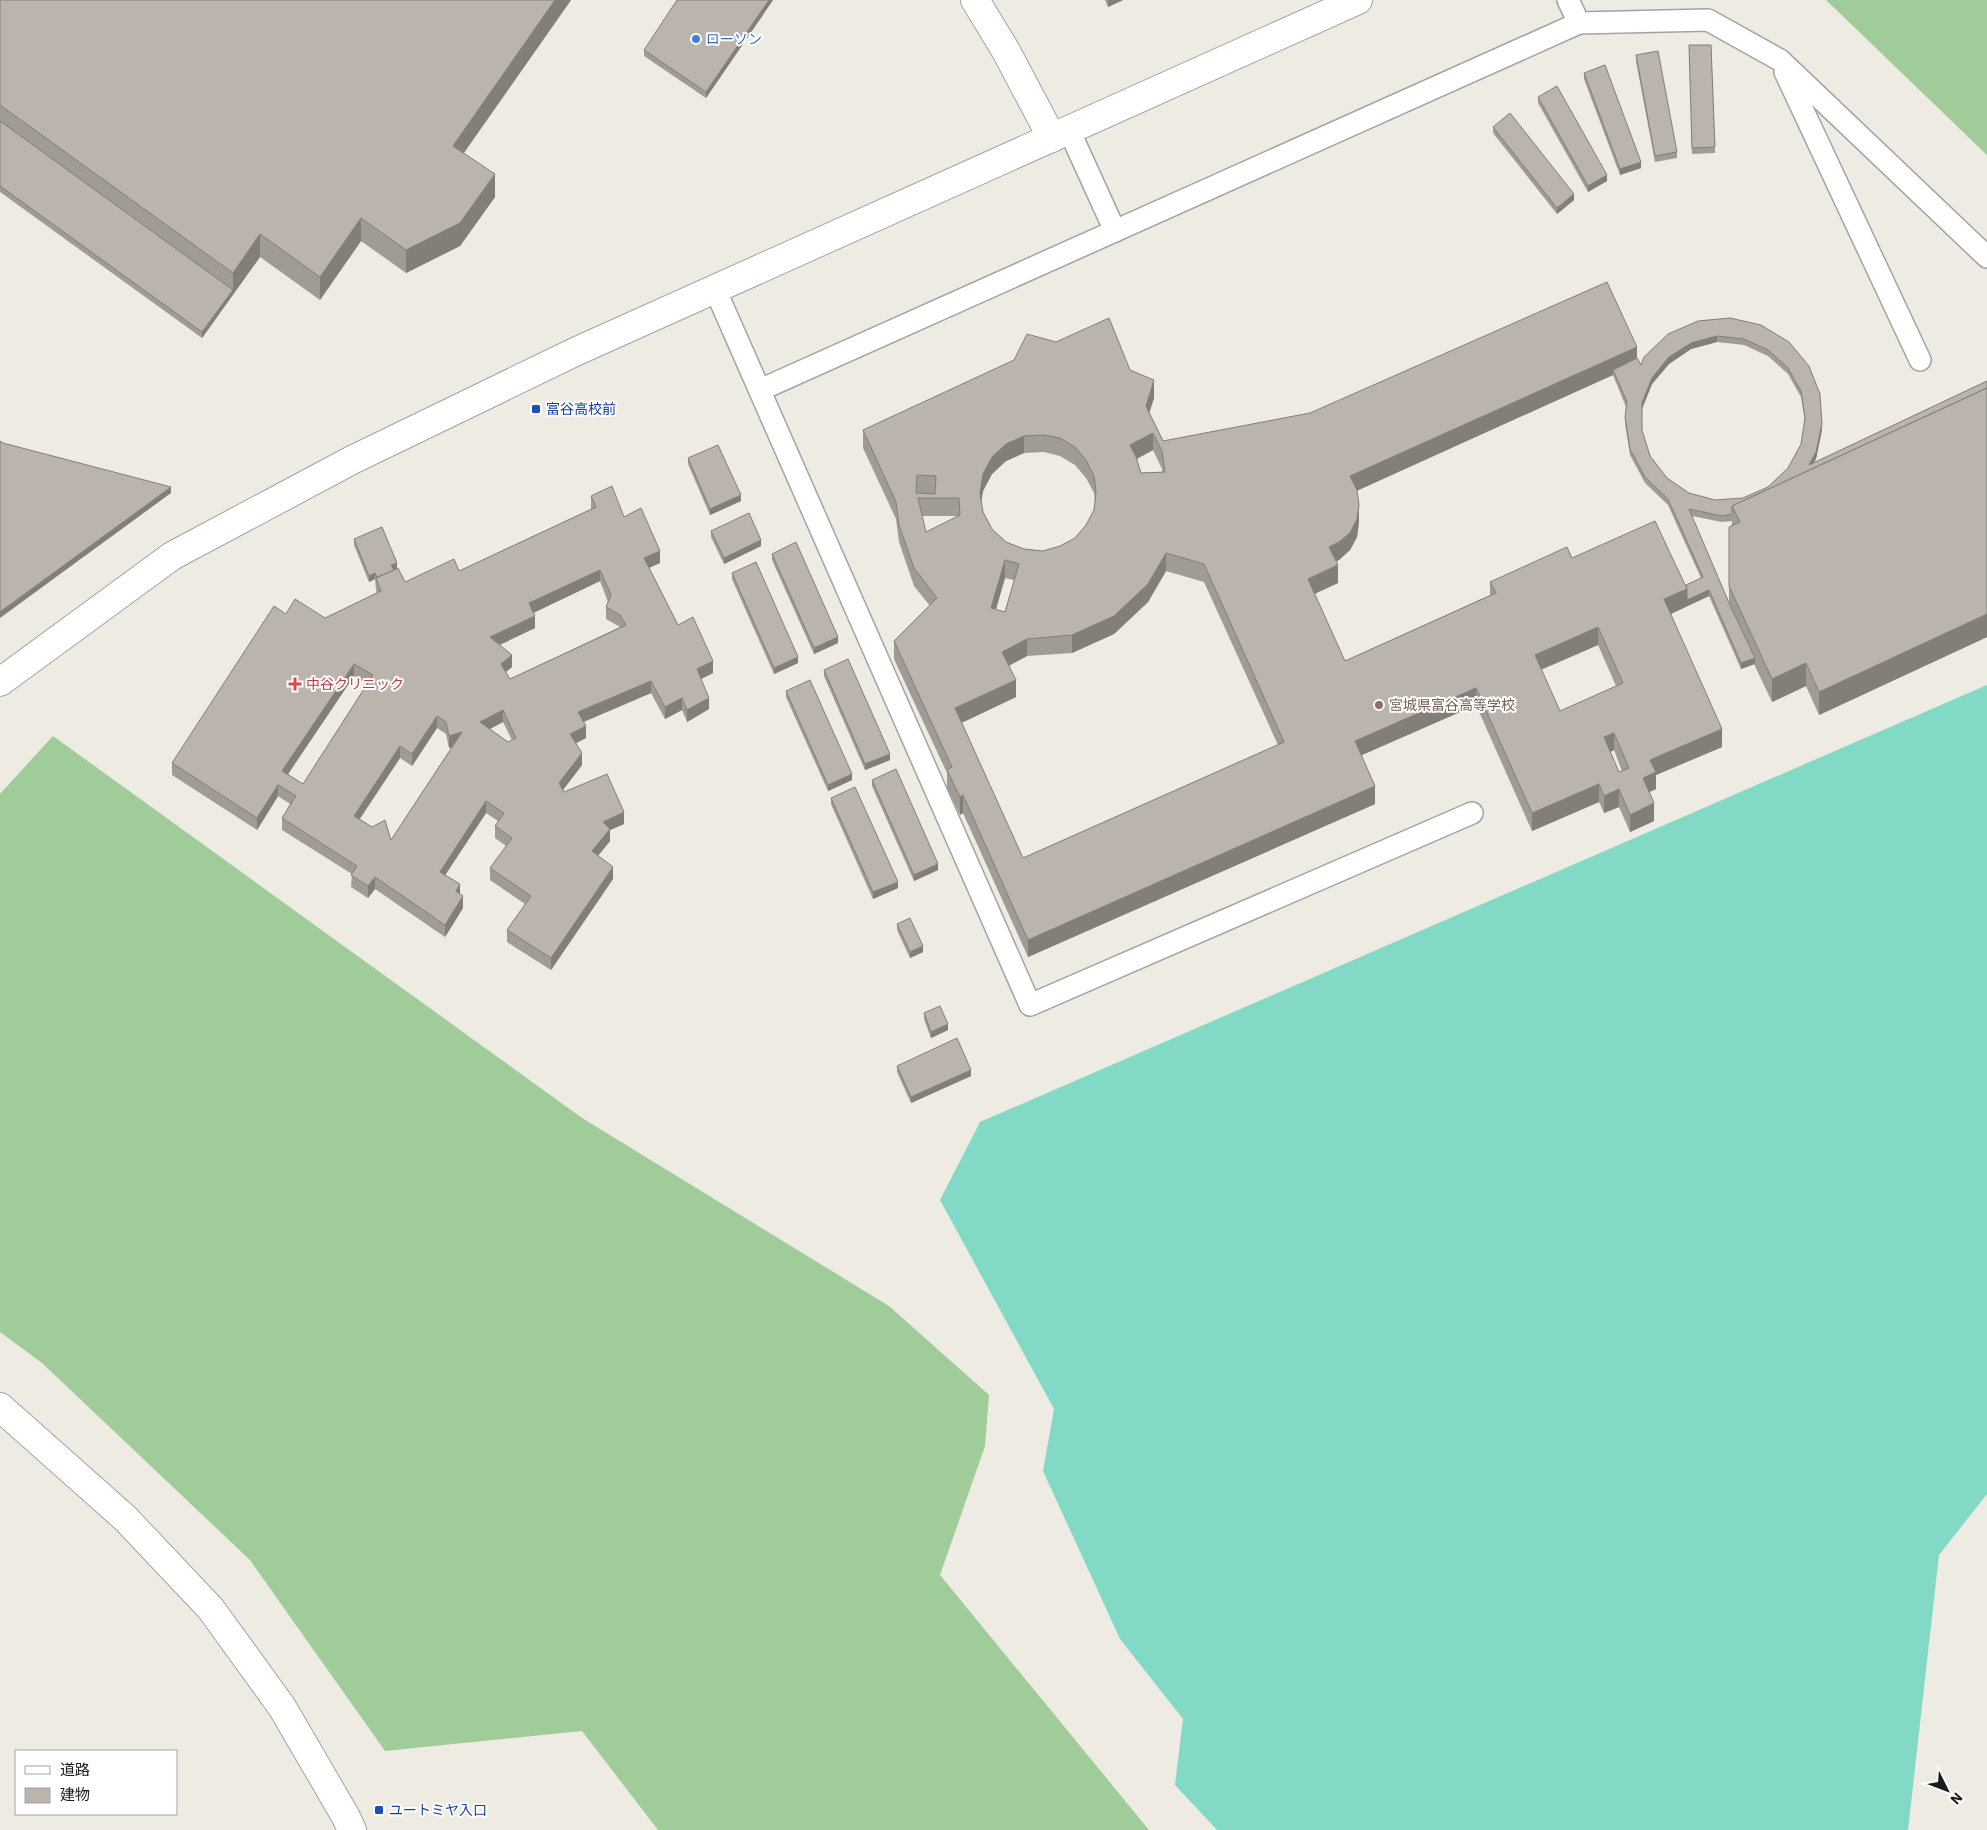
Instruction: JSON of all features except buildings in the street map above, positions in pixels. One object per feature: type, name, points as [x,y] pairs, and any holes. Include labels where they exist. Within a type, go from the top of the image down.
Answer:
[{"type":"street","points":[[975,0],[1060,134]]},
{"type":"street","points":[[0,682],[172,556],[352,460],[577,351],[1358,0]]},
{"type":"street","points":[[0,1407],[125,1518],[211,1609],[282,1707],[352,1830]]},
{"type":"lane","points":[[1568,0],[1579,23]]},
{"type":"lane","points":[[760,390],[1579,23],[1708,20],[1780,60],[1987,257]]},
{"type":"lane","points":[[1780,60],[1920,360]]},
{"type":"lane","points":[[1060,134],[1115,231]]},
{"type":"lane","points":[[716,289],[1030,1005],[1472,813]]},
{"type":"green space","points":[[1826,0],[1987,0],[1987,155]]},
{"type":"green space","points":[[53,736],[582,1118],[889,1306],[989,1395],[985,1446],[940,1575],[1149,1830],[658,1830],[582,1731],[385,1751],[250,1560],[42,1363],[0,1332],[0,794]]},
{"type":"shaded area","points":[[1987,685],[1987,1494],[1939,1555],[1908,1830],[1217,1830],[1175,1785],[1183,1719],[1120,1639],[1043,1471],[1054,1409],[940,1200],[980,1122]]},
{"type":"place","name":"ローソン","points":[[696,39]]},
{"type":"place","name":"富谷高校前","points":[[536,409]]},
{"type":"place","name":"中谷クリニック","points":[[295,684]]},
{"type":"place","name":"宮城県富谷高等学校","points":[[1379,705]]},
{"type":"place","name":"ユートミヤ入口","points":[[379,1810]]}]
